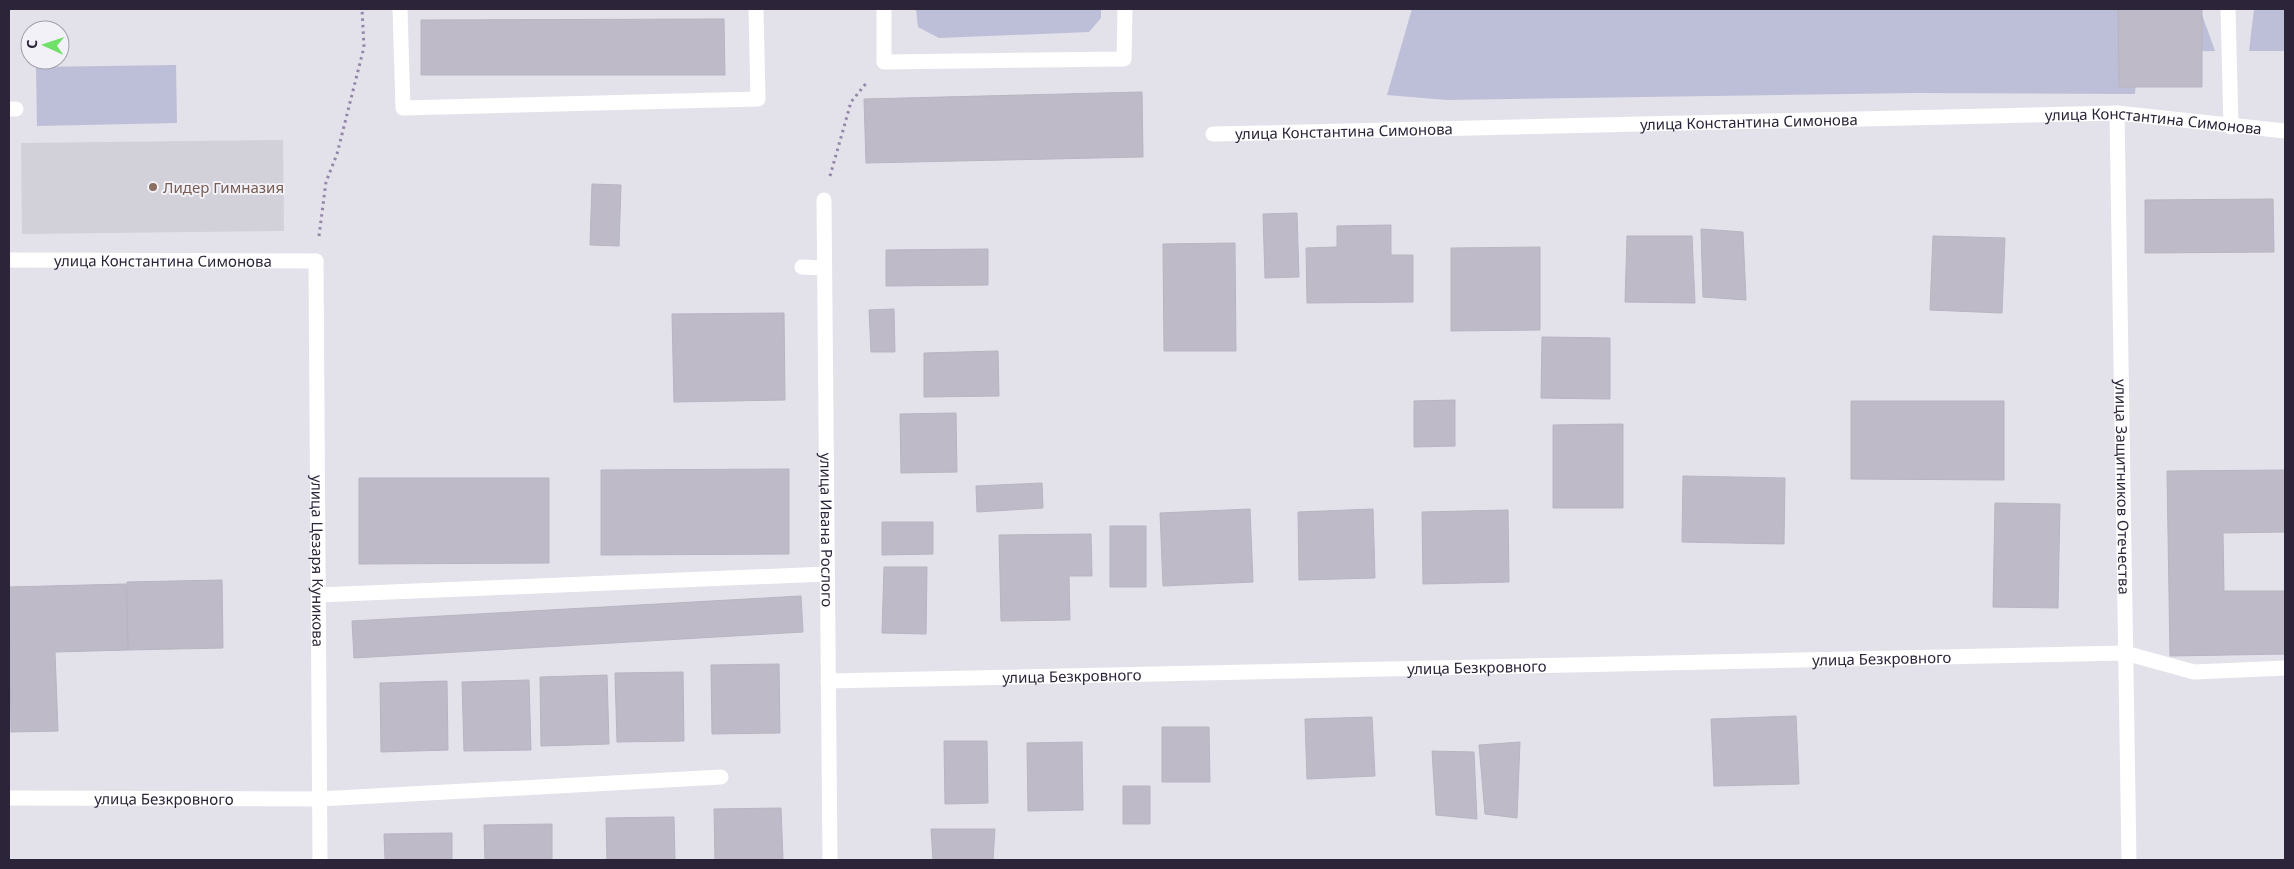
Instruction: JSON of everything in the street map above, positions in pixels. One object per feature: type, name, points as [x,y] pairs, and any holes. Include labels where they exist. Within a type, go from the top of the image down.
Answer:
[{"type":"street","points":[[400,9],[403,108],[758,99],[756,9]]},
{"type":"street","points":[[884,9],[884,62],[1124,59],[1125,9]]},
{"type":"street","points":[[2228,9],[2231,127]]},
{"type":"street","name":"улица Константина Симонова","points":[[1213,134],[2117,113],[2285,132]]},
{"type":"street","name":"улица Защитников Отечества","points":[[2117,113],[2129,860]]},
{"type":"street","name":"улица Ивана Рослого","points":[[824,200],[830,860]]},
{"type":"street","name":"улица Константина Симонова","points":[[9,260],[316,261]]},
{"type":"street","name":"улица Цезаря Куникова","points":[[316,261],[320,860]]},
{"type":"street","points":[[802,267],[824,268]]},
{"type":"street","points":[[318,595],[827,574]]},
{"type":"street","name":"улица Безкровного","points":[[828,681],[2125,653],[2194,672],[2285,668]]},
{"type":"street","name":"улица Безкровного","points":[[9,798],[319,799],[721,777]]},
{"type":"path","points":[[316,261],[326,182],[337,154],[364,47],[362,9]]},
{"type":"path","points":[[824,200],[851,102],[884,62]]},
{"type":"shaded area","points":[[916,9],[1101,9],[1101,18],[1089,32],[939,38],[918,27]]},
{"type":"shaded area","points":[[1412,9],[2200,9],[2215,51],[2138,52],[2135,94],[1915,93],[1447,100],[1387,95]]},
{"type":"shaded area","points":[[2254,9],[2285,9],[2285,51],[2249,51]]},
{"type":"shaded area","points":[[176,65],[177,123],[37,126],[36,70],[70,70],[70,67]]},
{"type":"shaded area","name":"Лидер Гимназия","points":[[283,140],[284,231],[22,234],[21,143]]},
{"type":"building","points":[[2118,9],[2202,9],[2202,87],[2119,87]]},
{"type":"building","points":[[724,19],[725,75],[421,75],[421,20]]},
{"type":"building","points":[[1142,92],[1143,157],[866,163],[864,99]]},
{"type":"building","points":[[592,184],[621,185],[619,246],[590,245]]},
{"type":"building","points":[[2273,199],[2274,252],[2145,253],[2145,200]]},
{"type":"building","points":[[1297,213],[1299,277],[1265,278],[1263,214]]},
{"type":"building","points":[[1391,225],[1391,255],[1413,255],[1413,302],[1307,303],[1306,248],[1337,247],[1337,226]]},
{"type":"building","points":[[1701,229],[1743,232],[1746,300],[1703,297]]},
{"type":"building","points":[[1627,236],[1692,236],[1695,303],[1625,302]]},
{"type":"building","points":[[1933,236],[2005,238],[2002,313],[1930,310]]},
{"type":"building","points":[[1235,243],[1236,351],[1164,351],[1163,244]]},
{"type":"building","points":[[1540,247],[1540,330],[1451,331],[1451,248]]},
{"type":"building","points":[[988,249],[988,285],[886,286],[886,250]]},
{"type":"building","points":[[894,309],[895,352],[871,352],[869,310]]},
{"type":"building","points":[[784,313],[785,400],[674,402],[672,314]]},
{"type":"building","points":[[1542,337],[1610,338],[1610,399],[1541,398]]},
{"type":"building","points":[[998,351],[999,396],[924,397],[924,353]]},
{"type":"building","points":[[1455,400],[1455,446],[1414,447],[1414,401]]},
{"type":"building","points":[[1851,401],[2004,401],[2004,480],[1851,479]]},
{"type":"building","points":[[956,413],[957,472],[901,473],[900,414]]},
{"type":"building","points":[[1623,424],[1623,508],[1553,508],[1553,425]]},
{"type":"building","points":[[789,469],[789,554],[601,555],[601,470]]},
{"type":"building","points":[[2285,470],[2285,532],[2223,533],[2224,591],[2285,591],[2285,654],[2170,656],[2167,471]]},
{"type":"building","points":[[1683,476],[1785,478],[1784,544],[1682,542]]},
{"type":"building","points":[[359,478],[549,478],[549,563],[359,564]]},
{"type":"building","points":[[1042,483],[1043,508],[977,512],[976,486]]},
{"type":"building","points":[[1995,503],[2060,504],[2058,608],[1993,607]]},
{"type":"building","points":[[1250,509],[1253,582],[1163,586],[1160,513]]},
{"type":"building","points":[[1373,509],[1375,578],[1299,580],[1298,512]]},
{"type":"building","points":[[1508,510],[1509,582],[1423,584],[1422,512]]},
{"type":"building","points":[[882,522],[933,522],[933,554],[882,555]]},
{"type":"building","points":[[1110,526],[1146,526],[1146,587],[1110,587]]},
{"type":"building","points":[[1091,534],[1092,576],[1069,576],[1070,620],[1001,621],[999,535]]},
{"type":"building","points":[[884,567],[927,567],[926,634],[882,633]]},
{"type":"building","points":[[222,580],[223,648],[128,650],[127,582]]},
{"type":"building","points":[[126,584],[128,650],[55,652],[58,731],[11,732],[9,587]]},
{"type":"building","points":[[801,596],[803,632],[354,658],[352,621]]},
{"type":"building","points":[[779,664],[780,733],[712,734],[711,665]]},
{"type":"building","points":[[683,672],[684,741],[617,742],[615,673]]},
{"type":"building","points":[[607,675],[609,744],[541,746],[540,677]]},
{"type":"building","points":[[529,680],[531,750],[464,751],[462,682]]},
{"type":"building","points":[[447,681],[448,750],[381,752],[380,683]]},
{"type":"building","points":[[1796,716],[1799,784],[1714,786],[1711,719]]},
{"type":"building","points":[[1372,717],[1375,776],[1307,779],[1305,719]]},
{"type":"building","points":[[1162,727],[1209,727],[1210,782],[1162,782]]},
{"type":"building","points":[[944,741],[987,741],[988,803],[945,804]]},
{"type":"building","points":[[1082,742],[1083,810],[1028,811],[1027,743]]},
{"type":"building","points":[[1520,742],[1517,818],[1485,814],[1479,745]]},
{"type":"building","points":[[1432,751],[1474,752],[1477,819],[1436,815]]},
{"type":"building","points":[[1123,786],[1150,786],[1150,824],[1123,824]]},
{"type":"building","points":[[781,808],[783,860],[715,860],[714,809]]},
{"type":"building","points":[[674,817],[675,860],[607,860],[606,818]]},
{"type":"building","points":[[552,824],[552,860],[485,860],[484,825]]},
{"type":"building","points":[[931,829],[995,829],[993,860],[933,860]]},
{"type":"building","points":[[452,833],[452,860],[385,860],[384,834]]},
{"type":"place","name":"Лидер Гимназия","points":[[153,187]]}]
